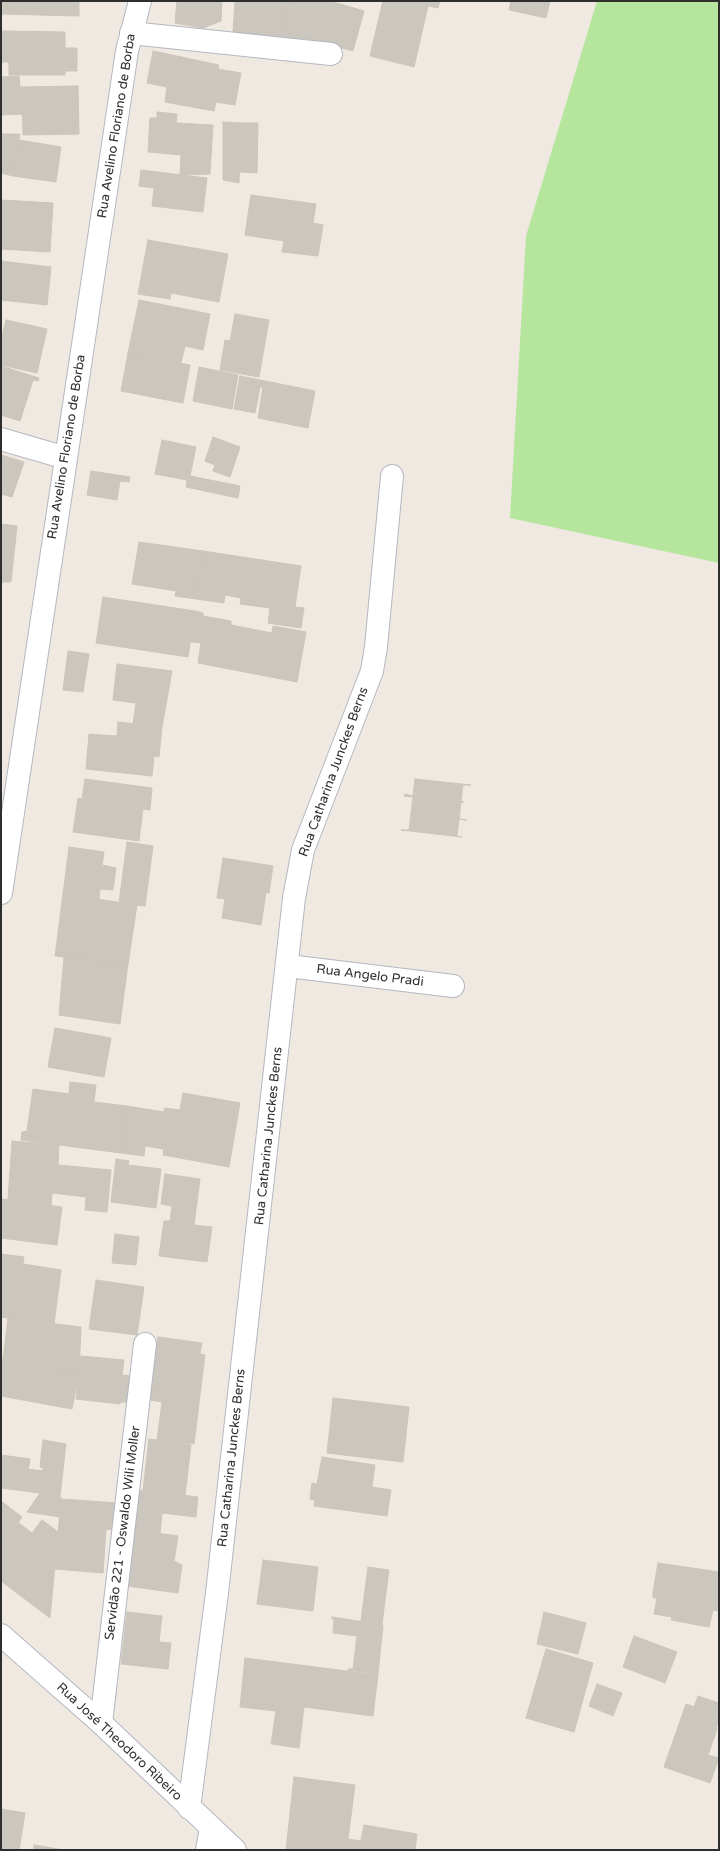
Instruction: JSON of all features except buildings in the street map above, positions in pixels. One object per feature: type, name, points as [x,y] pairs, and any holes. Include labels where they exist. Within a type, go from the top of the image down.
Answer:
[{"type":"street","name":"Rua Avelino Floriano de Borba","points":[[1,893],[131,33],[140,1]]},
{"type":"street","points":[[131,33],[331,54]]},
{"type":"street","points":[[1,440],[66,458]]},
{"type":"street","name":"Rua Catharina Junckes Berns","points":[[190,1808],[217,1593],[288,966],[294,898],[303,850],[372,671],[376,647],[392,476]]},
{"type":"street","name":"Rua Angelo Pradi","points":[[288,966],[453,986]]},
{"type":"street","name":"Servidão 221 - Oswaldo Wili Moller","points":[[101,1723],[145,1344]]},
{"type":"street","name":"Rua José Theodoro Ribeiro","points":[[1,1635],[101,1723],[235,1850]]},
{"type":"street","points":[[207,1850],[211,1828]]},
{"type":"green space","points":[[597,1],[719,1],[719,563],[510,518],[526,236]]}]
